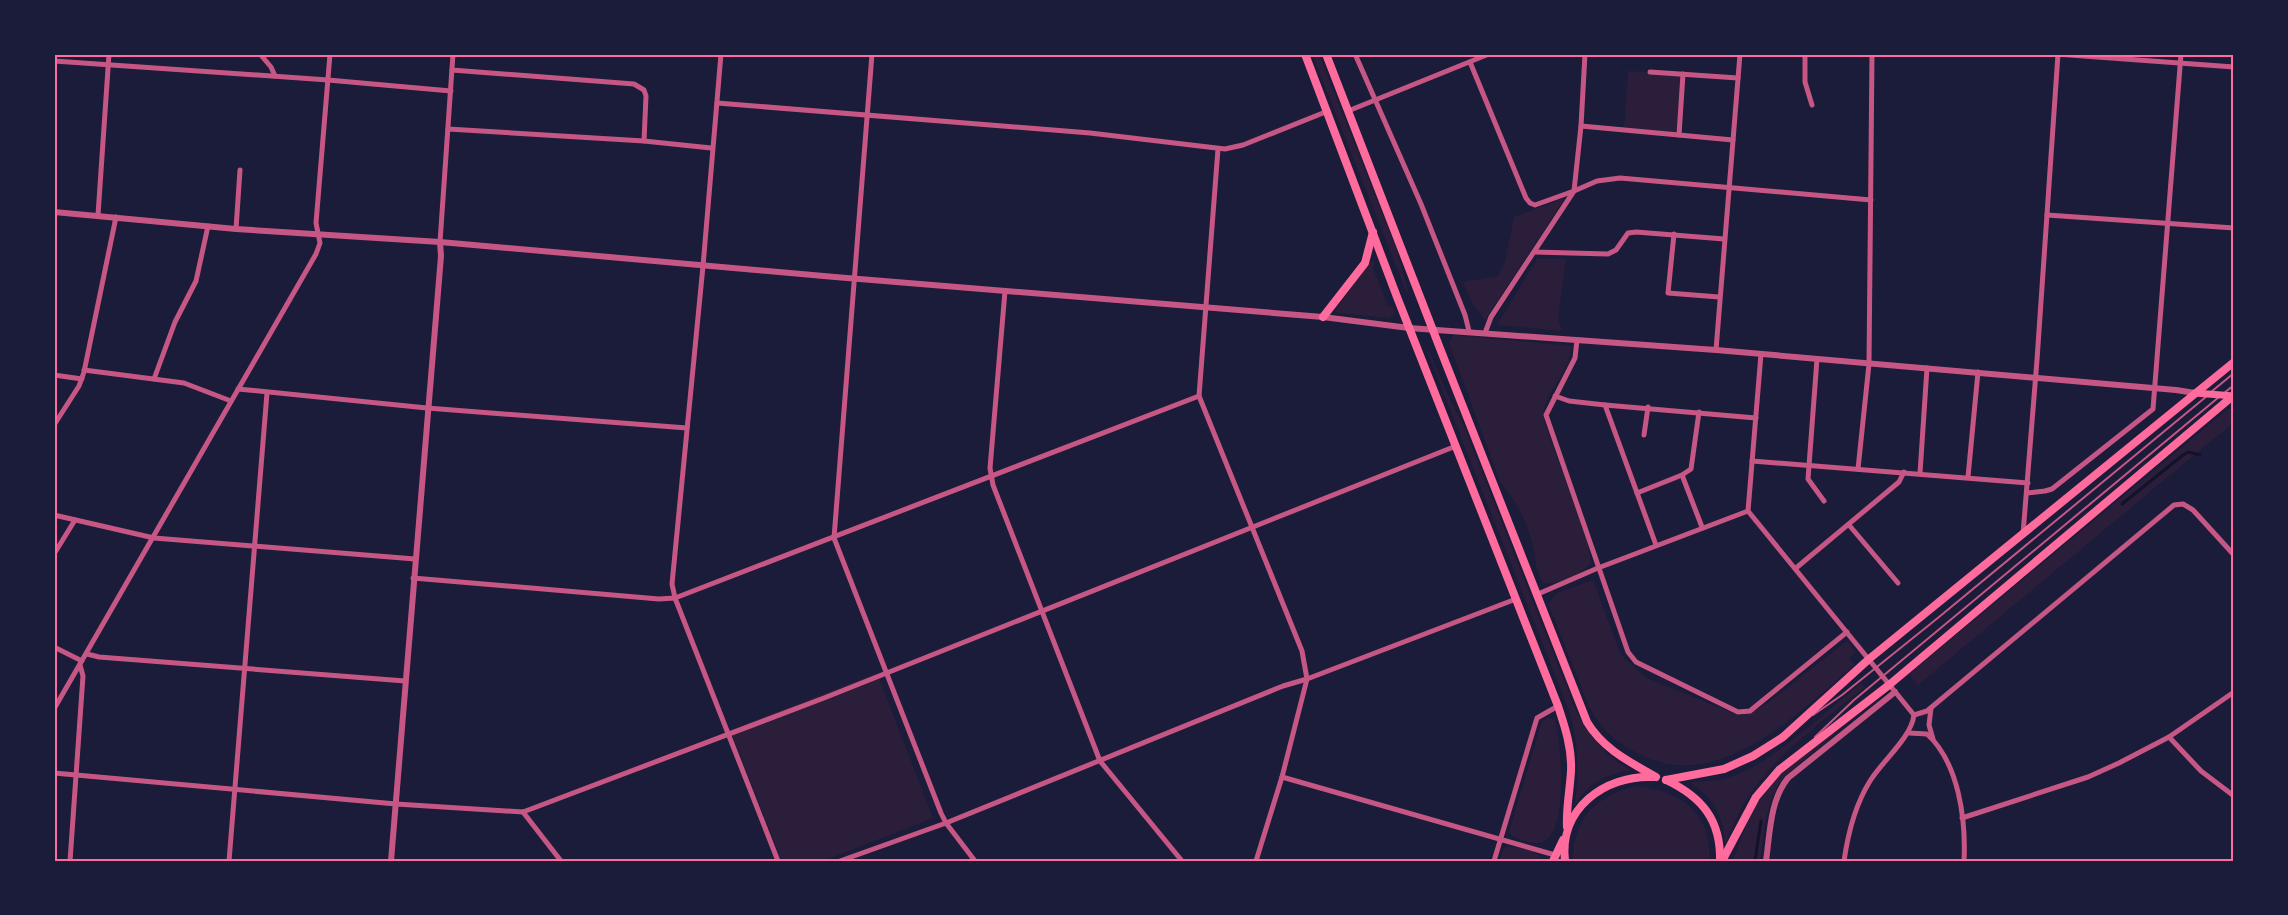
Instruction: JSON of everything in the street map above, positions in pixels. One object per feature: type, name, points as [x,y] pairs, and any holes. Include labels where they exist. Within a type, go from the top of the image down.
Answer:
[{"type":"main road","points":[[1305,54],[1409,328],[1558,706],[1567,735],[1571,759],[1564,861]]},
{"type":"main road","points":[[1326,54],[1581,709],[1592,729],[1613,751],[1656,777]]},
{"type":"main road","points":[[1323,317],[1365,263],[1370,251],[1373,232]]},
{"type":"main road","points":[[1666,780],[1737,764],[1770,747],[1796,727],[1869,659],[2234,362]]},
{"type":"main road","points":[[2194,393],[2234,396]]},
{"type":"main road","points":[[1721,861],[1756,797],[1773,775],[1889,685],[2234,396]]},
{"type":"main road","points":[[1567,827],[1590,797],[1604,786],[1638,776],[1656,777],[1686,789],[1703,804],[1714,823],[1720,844],[1721,861]]},
{"type":"main road","points":[[1554,858],[1565,837]]},
{"type":"street","points":[[98,215],[109,54]]},
{"type":"street","points":[[260,54],[271,66],[275,76]]},
{"type":"street","points":[[54,709],[312,263],[320,243],[316,223],[330,54]]},
{"type":"street","points":[[391,861],[441,256],[440,242],[453,54]]},
{"type":"street","points":[[721,54],[672,584],[675,598],[727,735],[778,861]]},
{"type":"street","points":[[872,54],[834,538],[885,673],[946,823],[975,861]]},
{"type":"street","points":[[1355,54],[1425,215],[1465,315],[1469,331]]},
{"type":"street","points":[[1348,111],[1489,54]]},
{"type":"street","points":[[1485,333],[1491,317],[1574,190],[1586,54]]},
{"type":"street","points":[[1716,350],[1740,54]]},
{"type":"street","points":[[1805,54],[1805,82],[1812,105]]},
{"type":"street","points":[[1858,469],[1869,364],[1872,54]]},
{"type":"street","points":[[2022,535],[2037,360],[2056,54],[2234,67]]},
{"type":"street","points":[[2027,493],[2052,489],[2148,414],[2155,405],[2181,54]]},
{"type":"street","points":[[54,61],[451,91]]},
{"type":"street","points":[[1470,62],[1530,203],[1535,205],[1597,181],[1620,178],[1871,200]]},
{"type":"street","points":[[452,70],[634,84],[644,90],[646,96],[644,141]]},
{"type":"street","points":[[1650,72],[1738,78]]},
{"type":"street","points":[[1679,135],[1683,74]]},
{"type":"street","points":[[717,103],[1090,133],[1218,148],[1243,145],[1328,111]]},
{"type":"street","points":[[1581,126],[1733,140]]},
{"type":"street","points":[[448,129],[644,141],[711,148]]},
{"type":"street","points":[[1218,148],[1199,396],[1302,651],[1307,679],[1256,861]]},
{"type":"street","points":[[236,229],[240,170]]},
{"type":"street","points":[[54,212],[236,229],[440,242],[854,279],[1323,317],[1409,328],[1978,372],[2194,393]]},
{"type":"street","points":[[2047,215],[2234,228]]},
{"type":"street","points":[[54,425],[82,379],[116,217]]},
{"type":"street","points":[[154,379],[175,322],[196,281],[208,226]]},
{"type":"street","points":[[1534,252],[1608,254],[1616,250],[1628,233],[1674,234],[1724,239]]},
{"type":"street","points":[[1674,234],[1668,293],[1719,297]]},
{"type":"street","points":[[1005,291],[990,476],[1100,761],[1182,861]]},
{"type":"street","points":[[1577,340],[1575,358],[1546,416],[1547,423],[1628,652],[1636,662],[1738,712],[1750,711],[1847,632]]},
{"type":"street","points":[[1761,354],[1748,511],[1914,715]]},
{"type":"street","points":[[1817,359],[1808,465],[1809,483],[1824,501]]},
{"type":"street","points":[[1920,473],[1927,368]]},
{"type":"street","points":[[84,370],[184,383],[231,401]]},
{"type":"street","points":[[1968,477],[1978,372]]},
{"type":"street","points":[[54,375],[82,379]]},
{"type":"street","points":[[238,389],[427,408],[687,428]]},
{"type":"street","points":[[229,861],[267,393]]},
{"type":"street","points":[[413,578],[659,599],[675,598],[1199,396]]},
{"type":"street","points":[[1555,396],[1569,401],[1605,405],[1756,418]]},
{"type":"street","points":[[1605,405],[1656,545]]},
{"type":"street","points":[[1644,435],[1648,407]]},
{"type":"street","points":[[1637,493],[1682,475],[1691,469],[1694,463],[1700,412]]},
{"type":"street","points":[[54,773],[396,804],[523,812],[727,735],[1456,446]]},
{"type":"street","points":[[1752,460],[2028,483]]},
{"type":"street","points":[[1796,568],[1899,482],[1904,472]]},
{"type":"street","points":[[1682,475],[1702,527]]},
{"type":"street","points":[[1914,715],[1931,708],[2174,505],[2183,504],[2193,510],[2234,555]]},
{"type":"street","points":[[1538,594],[1656,545],[1748,511]]},
{"type":"street","points":[[54,515],[154,538],[415,559]]},
{"type":"street","points":[[54,554],[75,520]]},
{"type":"street","points":[[1849,525],[1898,583]]},
{"type":"street","points":[[840,861],[946,823],[1283,687],[1516,598]]},
{"type":"street","points":[[54,647],[81,663]]},
{"type":"street","points":[[87,654],[99,657],[405,681]]},
{"type":"street","points":[[70,861],[83,676],[81,663]]},
{"type":"street","points":[[1766,861],[1775,805],[1781,786],[1895,692]]},
{"type":"street","points":[[1962,818],[2088,777],[2119,763],[2169,737],[2234,692]]},
{"type":"street","points":[[1494,861],[1537,718],[1558,706]]},
{"type":"street","points":[[1931,708],[1929,725],[1934,740],[1950,770],[1962,818],[1964,861]]},
{"type":"street","points":[[1844,861],[1850,828],[1861,797],[1879,768],[1908,734],[1914,715]]},
{"type":"street","points":[[1908,734],[1927,734],[1934,740]]},
{"type":"street","points":[[2169,737],[2201,771],[2234,796]]},
{"type":"street","points":[[1281,777],[1500,840],[1554,858]]},
{"type":"street","points":[[523,812],[561,861]]},
{"type":"lane","points":[[1796,727],[1876,668],[2234,373]]},
{"type":"lane","points":[[1794,758],[1854,700],[2234,385]]},
{"type":"shaded area","points":[[1312,54],[1319,54],[1396,248],[1409,294],[1406,291]]},
{"type":"shaded area","points":[[1628,71],[1683,74],[1679,135],[1624,130]]},
{"type":"shaded area","points":[[1565,198],[1485,320],[1472,303],[1463,282],[1498,276],[1505,261],[1514,217]]},
{"type":"shaded area","points":[[1537,259],[1566,259],[1558,318],[1562,331],[1497,325]]},
{"type":"shaded area","points":[[1374,261],[1373,268],[1388,306],[1393,308],[1395,313],[1389,318],[1335,311],[1370,262]]},
{"type":"shaded area","points":[[1453,335],[1571,346],[1567,366],[1551,392],[1544,411],[1544,421],[1588,544],[1591,563],[1569,578],[1555,583],[1543,583],[1540,577],[1528,528],[1516,503],[1500,482],[1449,343]]},
{"type":"shaded area","points":[[1428,349],[1464,426],[1576,711],[1599,745],[1613,759],[1631,770],[1598,781],[1585,792],[1574,807],[1577,760],[1570,713],[1428,354]]},
{"type":"shaded area","points":[[2228,409],[2234,409],[2234,422],[1918,685],[1909,674]]},
{"type":"shaded area","points":[[1593,580],[1621,655],[1647,678],[1740,716],[1765,705],[1847,641],[1856,653],[1849,658],[1854,665],[1782,726],[1754,744],[1726,757],[1696,765],[1667,764],[1623,745],[1600,724],[1585,698],[1548,604],[1557,593]]},
{"type":"shaded area","points":[[877,673],[933,818],[823,861],[782,861],[730,730]]},
{"type":"shaded area","points":[[1861,683],[1864,688],[1811,730],[1763,777],[1738,814],[1725,844],[1716,808],[1705,794],[1689,782],[1725,779],[1764,760],[1798,736]]},
{"type":"shaded area","points":[[1877,698],[1785,776],[1778,785],[1767,816],[1760,861],[1733,861],[1754,809],[1775,780],[1802,755]]},
{"type":"shaded area","points":[[1548,717],[1555,720],[1559,749],[1561,791],[1559,812],[1554,829],[1546,840],[1534,843],[1517,838],[1509,832],[1542,721]]},
{"type":"shaded area","points":[[1636,786],[1666,793],[1690,807],[1699,817],[1705,830],[1709,844],[1709,861],[1572,861],[1577,832],[1589,811],[1609,796]]},
{"type":"shaded area","points":[[1507,846],[1532,851],[1542,861],[1499,861],[1503,849]]},
{"type":"waterway","points":[[2122,504],[2183,455],[2188,452],[2200,455]]},
{"type":"waterway","points":[[1755,861],[1761,821]]}]
